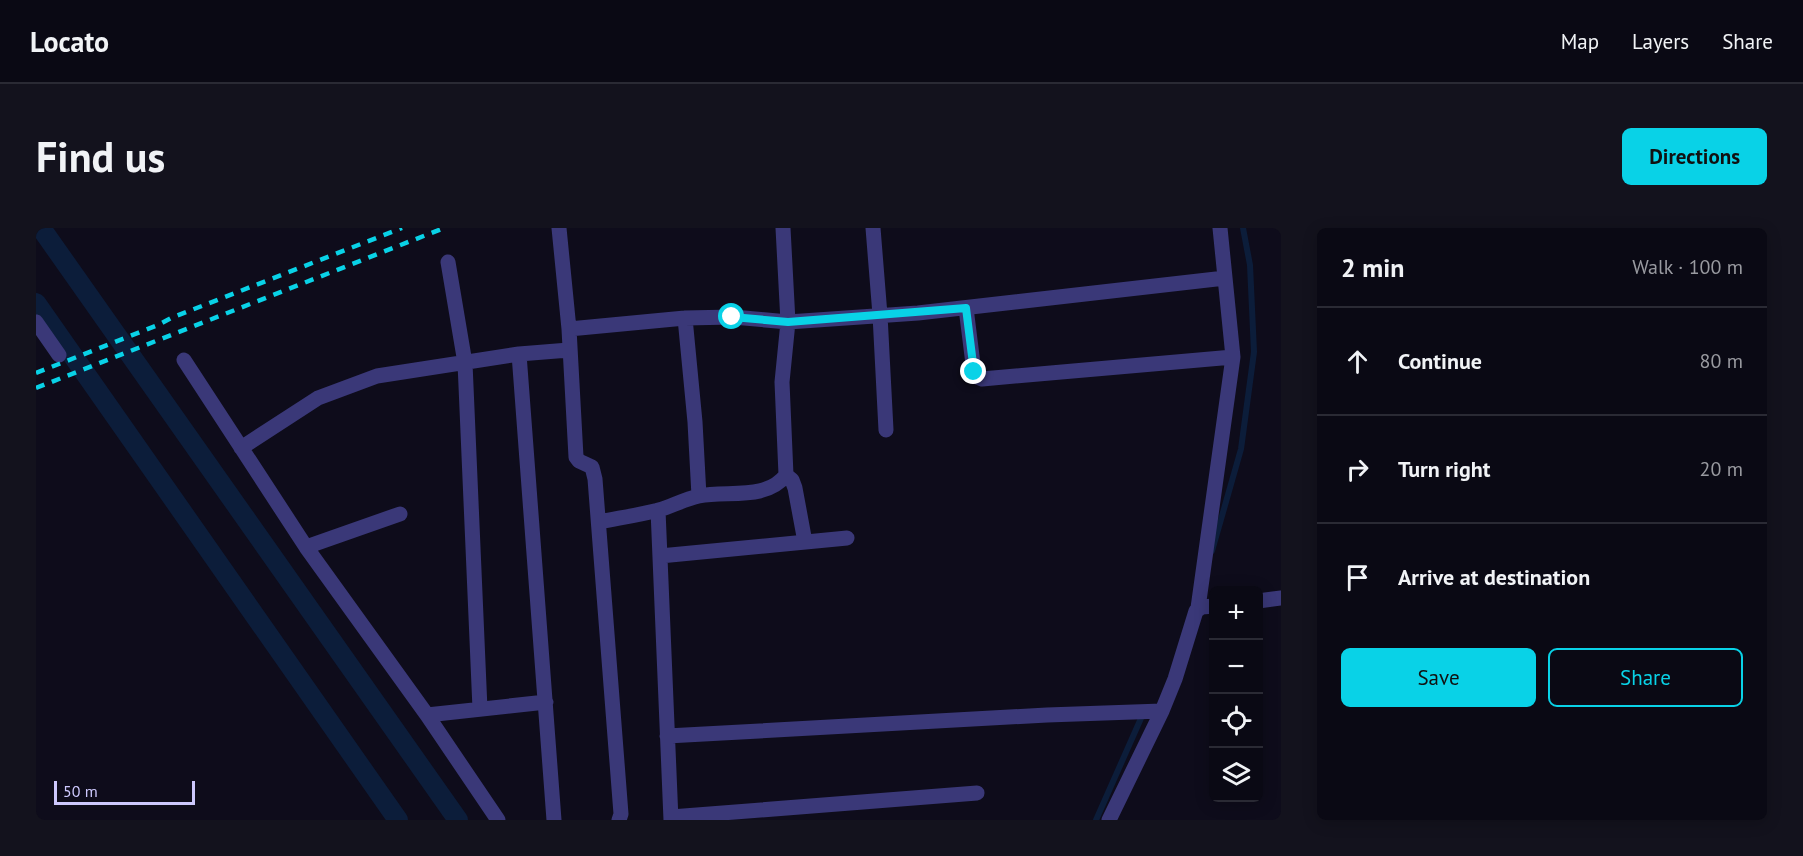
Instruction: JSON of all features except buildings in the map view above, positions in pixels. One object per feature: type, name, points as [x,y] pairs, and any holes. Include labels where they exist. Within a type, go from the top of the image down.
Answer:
[{"type":"street","points":[[559,228],[569,329],[576,457],[579,461],[588,464],[594,471],[621,814],[619,820]]},
{"type":"street","points":[[599,522],[658,510],[699,496],[728,495],[766,489],[780,483],[786,475],[782,382],[788,322],[783,228]]},
{"type":"street","points":[[873,228],[886,429]]},
{"type":"street","points":[[1109,820],[1162,711],[1206,607],[1233,357],[1220,228]]},
{"type":"street","points":[[448,262],[465,363],[480,709]]},
{"type":"street","points":[[569,329],[685,318],[732,317],[788,322],[880,315],[966,308],[1225,278]]},
{"type":"street","points":[[966,308],[974,372],[982,379],[1233,357]]},
{"type":"street","points":[[685,318],[699,496]]},
{"type":"street","points":[[37,324],[59,355]]},
{"type":"street","points":[[241,448],[318,398],[376,376],[519,354],[569,350]]},
{"type":"street","points":[[519,354],[554,820]]},
{"type":"street","points":[[184,360],[215,404],[306,547],[427,715],[498,820]]},
{"type":"street","points":[[786,475],[792,480],[795,488],[805,542]]},
{"type":"street","points":[[658,510],[671,819],[976,794]]},
{"type":"street","points":[[306,547],[400,514]]},
{"type":"street","points":[[660,556],[847,538]]},
{"type":"street","points":[[1263,600],[1281,598]]},
{"type":"street","points":[[427,715],[546,702]]},
{"type":"street","points":[[667,736],[1047,714],[1162,711]]},
{"type":"street","points":[[837,804],[839,820]]},
{"type":"waterway","points":[[41,228],[458,820]]},
{"type":"waterway","points":[[1212,551],[1241,449],[1254,352],[1250,265],[1243,228]]},
{"type":"waterway","points":[[36,303],[398,820]]},
{"type":"waterway","points":[[1096,820],[1142,716]]},
{"type":"railway","points":[[36,373],[402,228]]},
{"type":"railway","points":[[36,388],[444,228]]},
{"type":"route","points":[[732,317],[788,322],[966,308],[974,372]]}]
